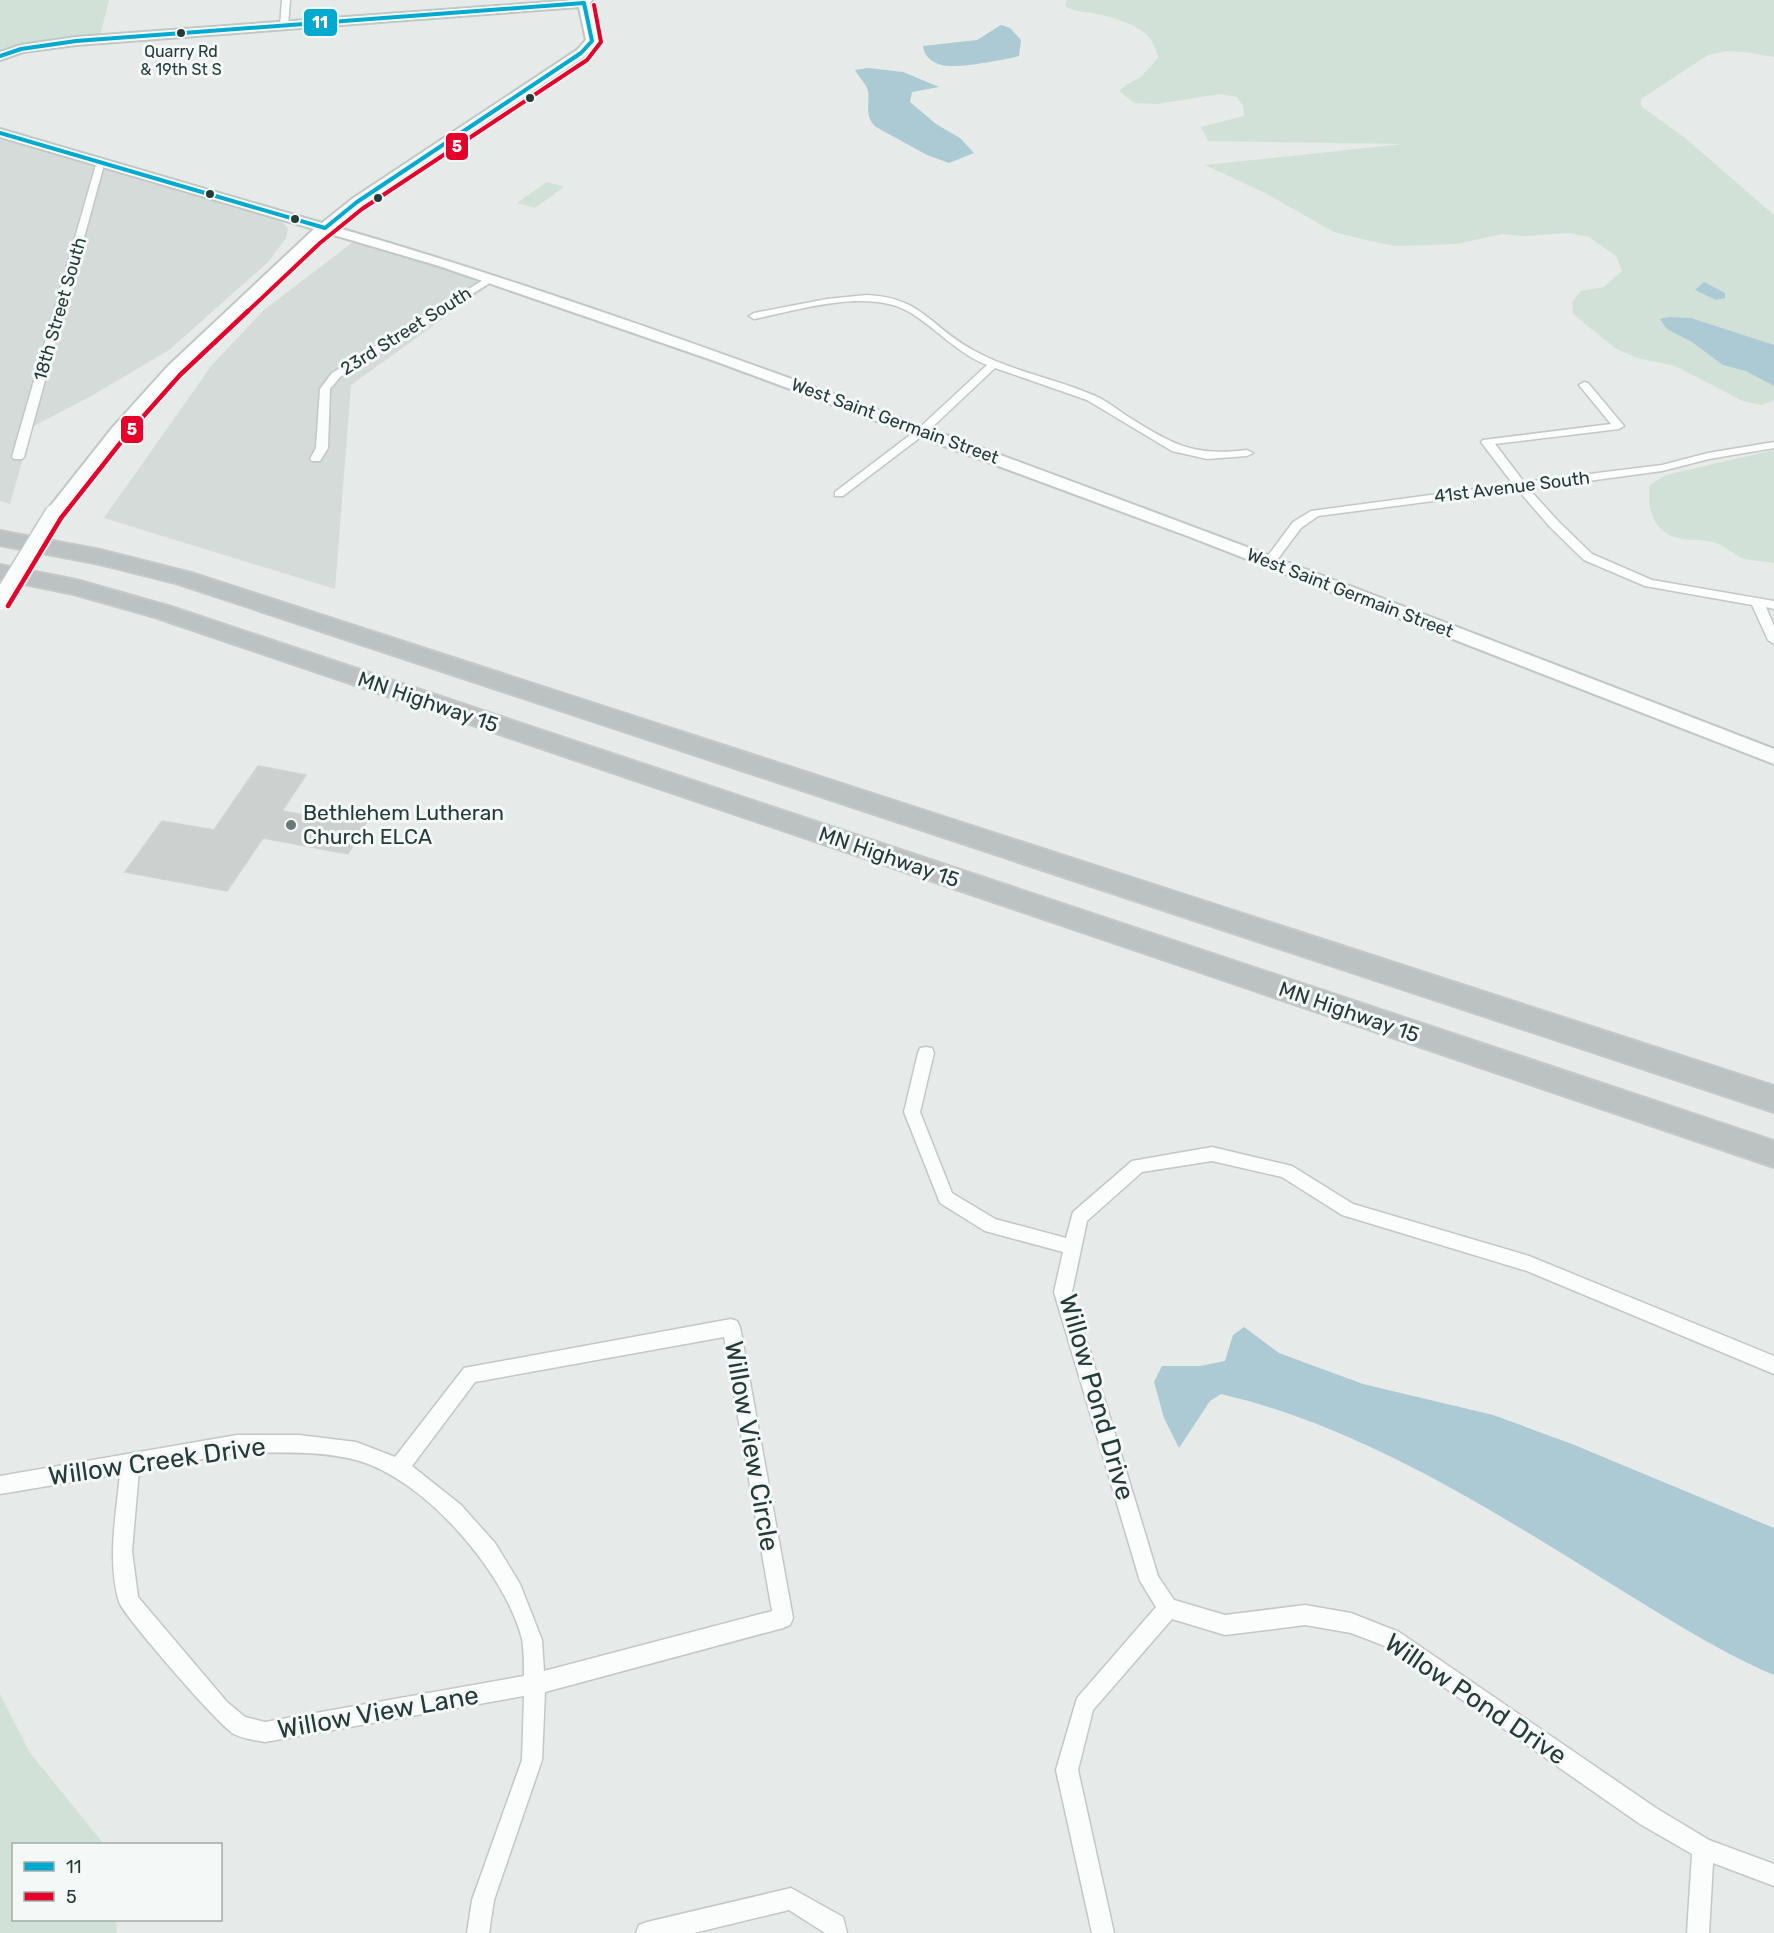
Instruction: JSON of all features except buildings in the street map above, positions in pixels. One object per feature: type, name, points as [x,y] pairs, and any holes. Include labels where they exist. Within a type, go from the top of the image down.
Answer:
[{"type":"highway","name":"MN Highway 15","points":[[0,538],[100,557],[183,578],[1774,1099]]},
{"type":"highway","name":"MN Highway 15","points":[[0,572],[76,587],[163,612],[1774,1154]]},
{"type":"street","points":[[284,26],[286,0]]},
{"type":"street","points":[[0,56],[21,49],[76,41],[585,2],[592,41],[581,53],[384,184],[325,228],[174,369],[118,431],[54,513],[0,601]]},
{"type":"street","name":"West Saint Germain Street","points":[[0,133],[444,262],[922,430],[1270,561],[1774,757]]},
{"type":"street","name":"18th Street South","points":[[18,457],[101,161]]},
{"type":"street","name":"23rd Street South","points":[[316,459],[322,448],[325,389],[336,375],[491,279]]},
{"type":"street","points":[[754,316],[858,299],[896,302],[924,317],[965,350],[993,365],[1089,396],[1174,450],[1191,456],[1224,458],[1247,453]]},
{"type":"street","points":[[839,494],[922,430],[993,365]]},
{"type":"street","points":[[1584,384],[1619,426],[1487,442],[1521,486],[1554,524],[1588,557],[1649,583],[1774,604]]},
{"type":"street","name":"41st Avenue South","points":[[1270,561],[1297,525],[1315,513],[1662,468],[1708,456],[1774,445]]},
{"type":"street","points":[[1756,602],[1774,640]]},
{"type":"street","points":[[926,1053],[912,1112],[946,1198],[991,1226],[1073,1247]]},
{"type":"street","name":"Willow Pond Drive","points":[[1774,1365],[1529,1264],[1348,1210],[1286,1172],[1212,1154],[1138,1166],[1079,1217],[1063,1292],[1150,1581],[1168,1608],[1225,1625],[1305,1616],[1351,1623],[1392,1638],[1648,1816],[1703,1848],[1774,1875]]},
{"type":"street","name":"Willow View Circle","points":[[399,1468],[470,1374],[731,1328],[783,1618],[535,1684]]},
{"type":"street","name":"Willow Creek Drive","points":[[0,1485],[237,1444],[299,1444],[356,1451],[399,1468],[454,1512],[488,1550],[513,1591],[532,1640],[535,1684],[532,1760],[483,1900],[478,1933]]},
{"type":"street","name":"Willow View Lane","points":[[130,1462],[122,1551],[129,1601],[220,1709],[240,1726],[266,1732],[535,1684]]},
{"type":"street","points":[[1103,1933],[1067,1770],[1084,1706],[1168,1608]]},
{"type":"street","points":[[1698,1933],[1703,1848]]},
{"type":"street","points":[[647,1933],[791,1899],[835,1925],[836,1933]]},
{"type":"shaded area","points":[[0,0],[109,0],[100,36],[40,42],[0,51]]},
{"type":"shaded area","points":[[1067,0],[1774,0],[1774,57],[1727,51],[1708,55],[1641,99],[1641,106],[1685,138],[1774,215],[1774,400],[1762,405],[1743,401],[1675,366],[1637,358],[1615,348],[1573,314],[1572,302],[1581,291],[1604,287],[1622,271],[1616,256],[1589,237],[1569,233],[1523,236],[1502,234],[1457,244],[1396,246],[1334,232],[1265,193],[1205,165],[1404,144],[1208,141],[1201,127],[1244,116],[1243,106],[1237,97],[1220,94],[1157,104],[1134,103],[1119,91],[1141,77],[1159,57],[1151,40],[1132,25],[1068,8],[1065,6]]},
{"type":"shaded area","points":[[0,139],[106,167],[266,215],[281,221],[288,228],[286,238],[268,262],[169,350],[93,395],[32,427],[10,504],[0,501]]},
{"type":"shaded area","points":[[547,182],[564,187],[535,208],[517,203]]},
{"type":"shaded area","points":[[357,239],[494,282],[351,385],[335,589],[104,518],[212,365],[264,310]]},
{"type":"shaded area","points":[[1774,450],[1774,563],[1742,558],[1713,542],[1672,536],[1659,527],[1655,521],[1650,508],[1650,485],[1666,475]]},
{"type":"shaded area","points":[[0,1694],[30,1753],[103,1843],[12,1843],[12,1921],[116,1921],[117,1933],[0,1933]]},
{"type":"water","points":[[1001,25],[1010,28],[1021,40],[1019,56],[980,64],[949,66],[932,61],[924,50],[923,46],[977,40]]},
{"type":"water","points":[[868,68],[903,72],[939,87],[912,92],[910,102],[936,124],[960,138],[974,153],[949,163],[927,155],[876,127],[869,115],[867,89],[855,70]]},
{"type":"water","points":[[1704,282],[1725,293],[1725,298],[1716,300],[1695,290]]},
{"type":"water","points":[[1691,318],[1774,345],[1774,386],[1746,371],[1723,365],[1692,342],[1667,329],[1660,319]]},
{"type":"water","points":[[1244,1327],[1279,1353],[1363,1384],[1493,1415],[1572,1444],[1774,1528],[1774,1675],[1729,1654],[1685,1629],[1464,1495],[1418,1470],[1321,1426],[1272,1408],[1221,1394],[1210,1401],[1179,1448],[1164,1418],[1154,1382],[1162,1366],[1200,1366],[1225,1361],[1233,1335]]},
{"type":"transit line","name":"11","points":[[0,56],[21,49],[76,41],[584,3],[592,41],[581,53],[357,202],[325,228],[0,133]]},
{"type":"transit line","name":"5","points":[[8,606],[61,518],[125,437],[180,375],[320,243],[362,209],[587,60],[601,42],[594,5]]},
{"type":"place","name":"Quarry Rd & 19th St S","points":[[181,33]]},
{"type":"place","name":"Bethlehem Lutheran Church ELCA","points":[[291,825]]}]
